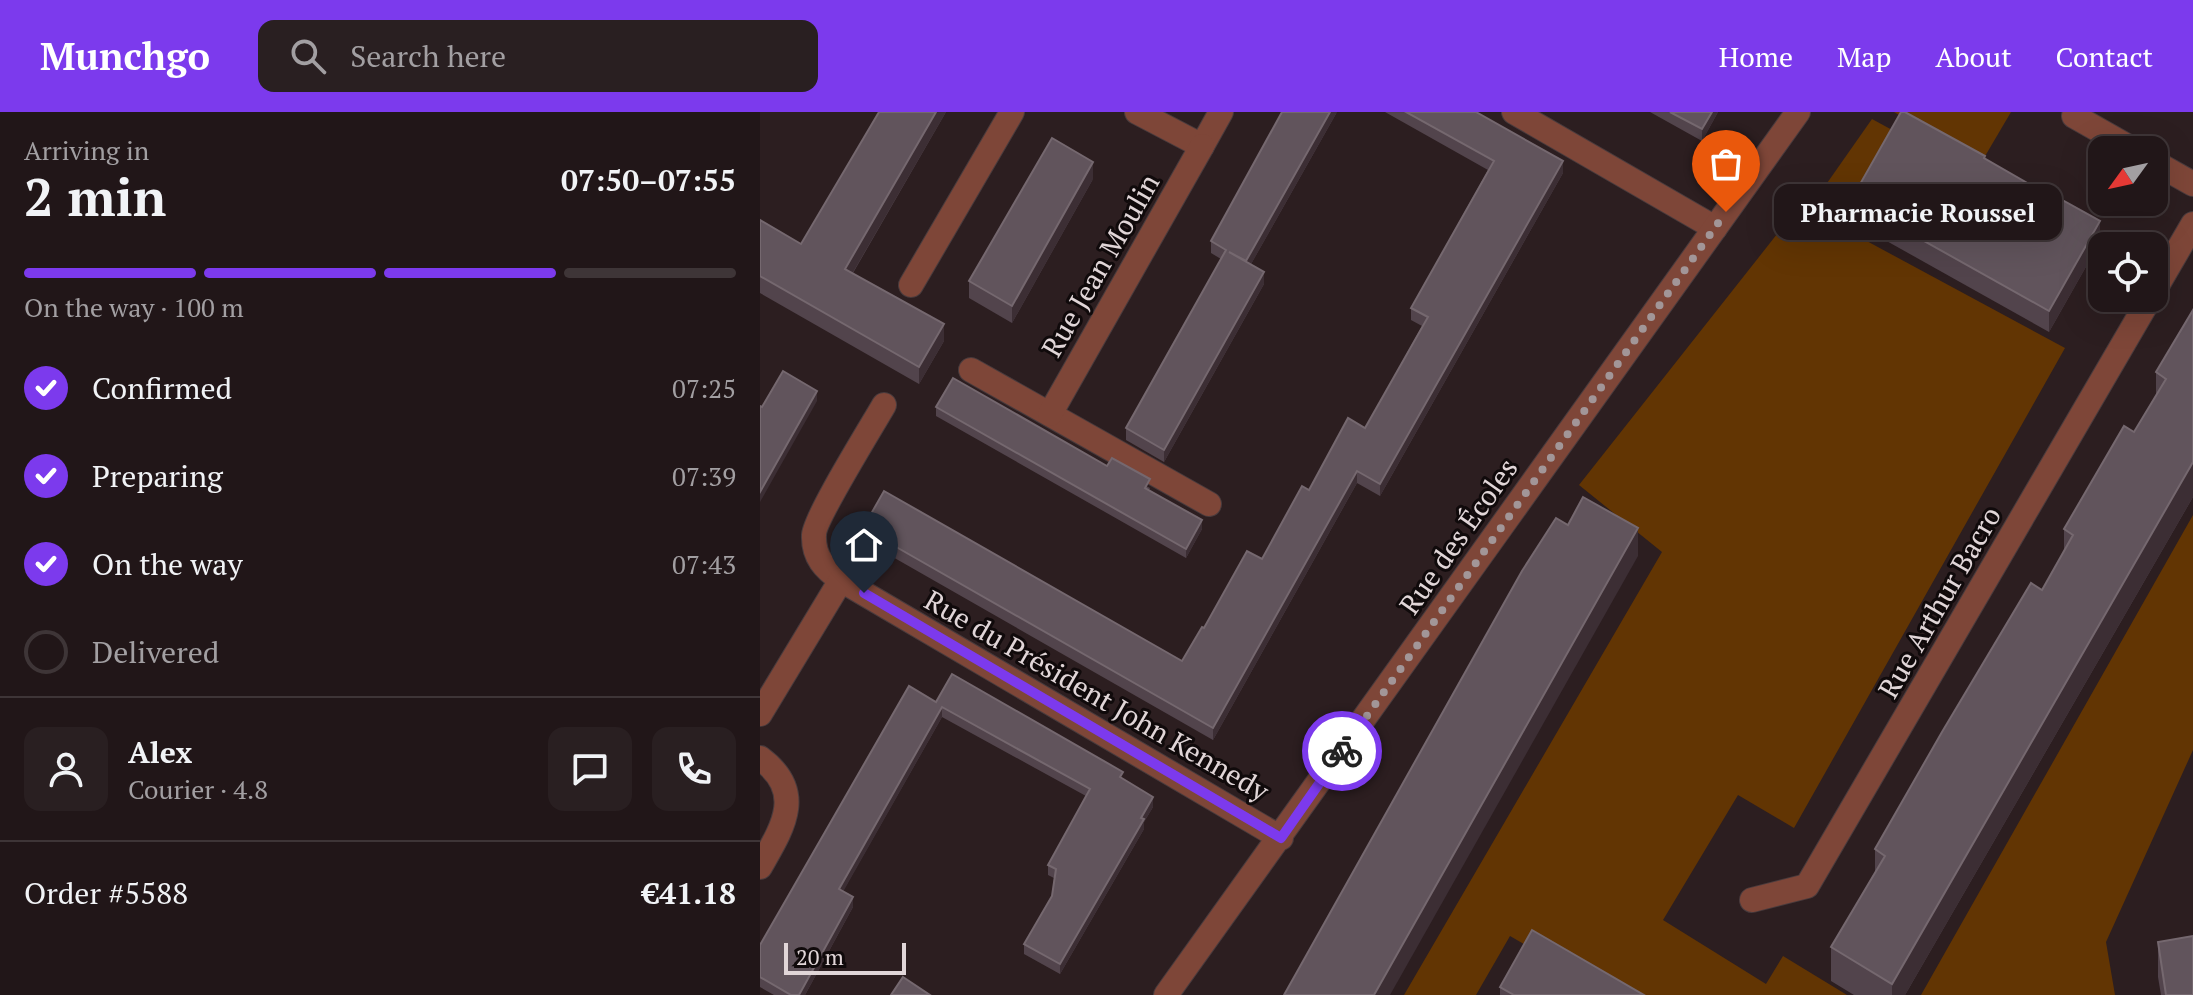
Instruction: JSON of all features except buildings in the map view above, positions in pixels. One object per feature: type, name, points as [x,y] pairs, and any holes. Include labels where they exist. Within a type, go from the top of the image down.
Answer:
[{"type":"street","points":[[911,285],[1012,112]]},
{"type":"street","points":[[1137,112],[1202,146]]},
{"type":"street","name":"Rue Jean Moulin","points":[[1050,414],[1221,112]]},
{"type":"street","points":[[1514,112],[1715,228]]},
{"type":"street","name":"Rue des Écoles","points":[[1166,995],[1798,112]]},
{"type":"street","points":[[2077,112],[2074,116],[2109,136]]},
{"type":"street","points":[[2168,170],[2193,184]]},
{"type":"street","points":[[2168,267],[2193,224]]},
{"type":"street","name":"Rue Arthur Bacro","points":[[1752,900],[1807,886],[2142,312]]},
{"type":"street","points":[[971,370],[1209,504]]},
{"type":"street","name":"Rue du Président John Kennedy","points":[[884,405],[814,531],[818,557],[825,569],[1281,838]]},
{"type":"street","points":[[760,714],[841,580]]},
{"type":"street","points":[[760,758],[773,767],[785,784],[787,808],[783,827],[760,867]]},
{"type":"shaded area","points":[[1894,112],[2011,112],[1981,163]]},
{"type":"shaded area","points":[[1872,119],[1894,131],[1849,215],[1818,196]]},
{"type":"shaded area","points":[[1800,205],[2065,348],[1794,828],[1738,795],[1663,920],[1766,984],[1783,956],[1847,995],[1613,995],[1510,936],[1476,995],[1404,995],[1662,552],[1579,485]]},
{"type":"shaded area","points":[[2193,515],[2193,750],[2106,942],[2115,995],[1921,995]]},
{"type":"way so far","points":[[1342,751],[1726,212]]},
{"type":"place","name":"Pharmacie Roussel","points":[[1726,212]]},
{"type":"route","points":[[864,593],[1281,838],[1342,751]]}]
